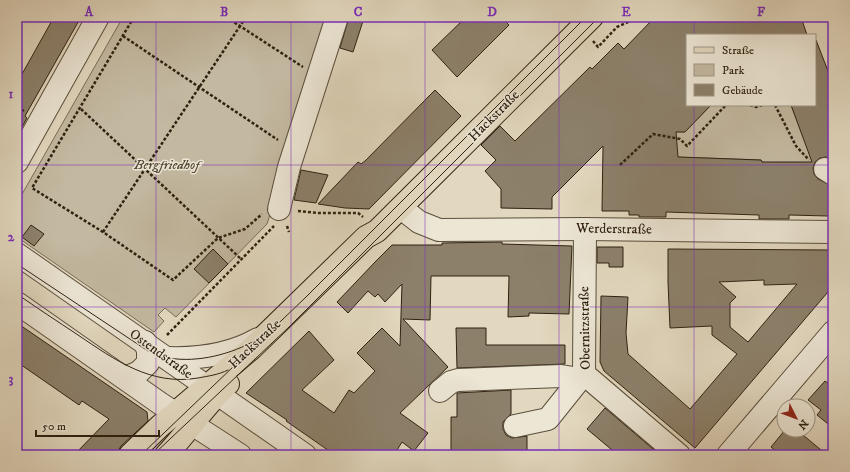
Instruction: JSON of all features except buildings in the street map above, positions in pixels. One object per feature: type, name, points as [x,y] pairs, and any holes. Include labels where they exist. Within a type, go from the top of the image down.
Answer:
[{"type":"main road","name":"Hackstraße","points":[[166,455],[193,424],[211,391],[227,370],[366,237],[371,225],[400,208],[587,22]]},
{"type":"main road","name":"Hackstraße","points":[[130,455],[175,413],[211,391],[289,327],[372,245],[371,225]]},
{"type":"street","points":[[17,162],[98,17]]},
{"type":"street","points":[[279,209],[289,167],[337,17]]},
{"type":"street","name":"Werderstraße","points":[[400,208],[419,222],[439,230],[585,229],[833,232]]},
{"type":"street","name":"Obernitzstraße","points":[[585,229],[582,377],[679,455]]},
{"type":"street","name":"Ostendstraße","points":[[17,254],[156,350],[211,391],[305,455]]},
{"type":"street","points":[[17,303],[175,413],[240,455]]},
{"type":"street","points":[[125,378],[139,372],[148,363],[148,351],[156,350],[190,359],[230,352],[249,344],[269,331]]},
{"type":"street","points":[[728,455],[833,332]]},
{"type":"street","points":[[440,391],[451,382],[458,380],[561,376],[582,377]]},
{"type":"street","points":[[515,426],[548,419],[582,377]]},
{"type":"path","points":[[134,17],[32,188],[103,232],[173,280],[218,238],[245,229]]},
{"type":"path","points":[[226,17],[303,68]]},
{"type":"path","points":[[103,232],[246,17]]},
{"type":"path","points":[[587,22],[598,47],[618,27],[639,17]]},
{"type":"path","points":[[123,36],[281,141]]},
{"type":"path","points":[[620,165],[653,134],[680,140],[687,146],[725,106]]},
{"type":"path","points":[[776,106],[796,146],[823,168]]},
{"type":"path","points":[[81,108],[241,259]]},
{"type":"path","points":[[156,350],[241,259],[276,224],[279,209]]},
{"type":"path","points":[[310,212],[358,213],[371,225]]},
{"type":"green space","name":"Bergfriedhof","points":[[123,17],[332,17],[267,224],[176,317],[165,308],[158,315],[164,321],[154,332],[17,237],[17,203]]},
{"type":"green space","points":[[710,106],[791,106],[806,144],[812,155],[821,160],[811,172],[762,162],[761,160],[678,157],[648,130],[685,132]]},
{"type":"tram line","points":[[141,455],[305,298],[586,17]]},
{"type":"tram line","points":[[153,455],[289,327],[599,17]]},
{"type":"tram line","points":[[17,264],[148,351],[164,357],[191,359],[214,356],[226,353],[256,340]]},
{"type":"tram line","points":[[17,294],[120,362],[149,375],[181,379],[198,378],[228,370]]}]
